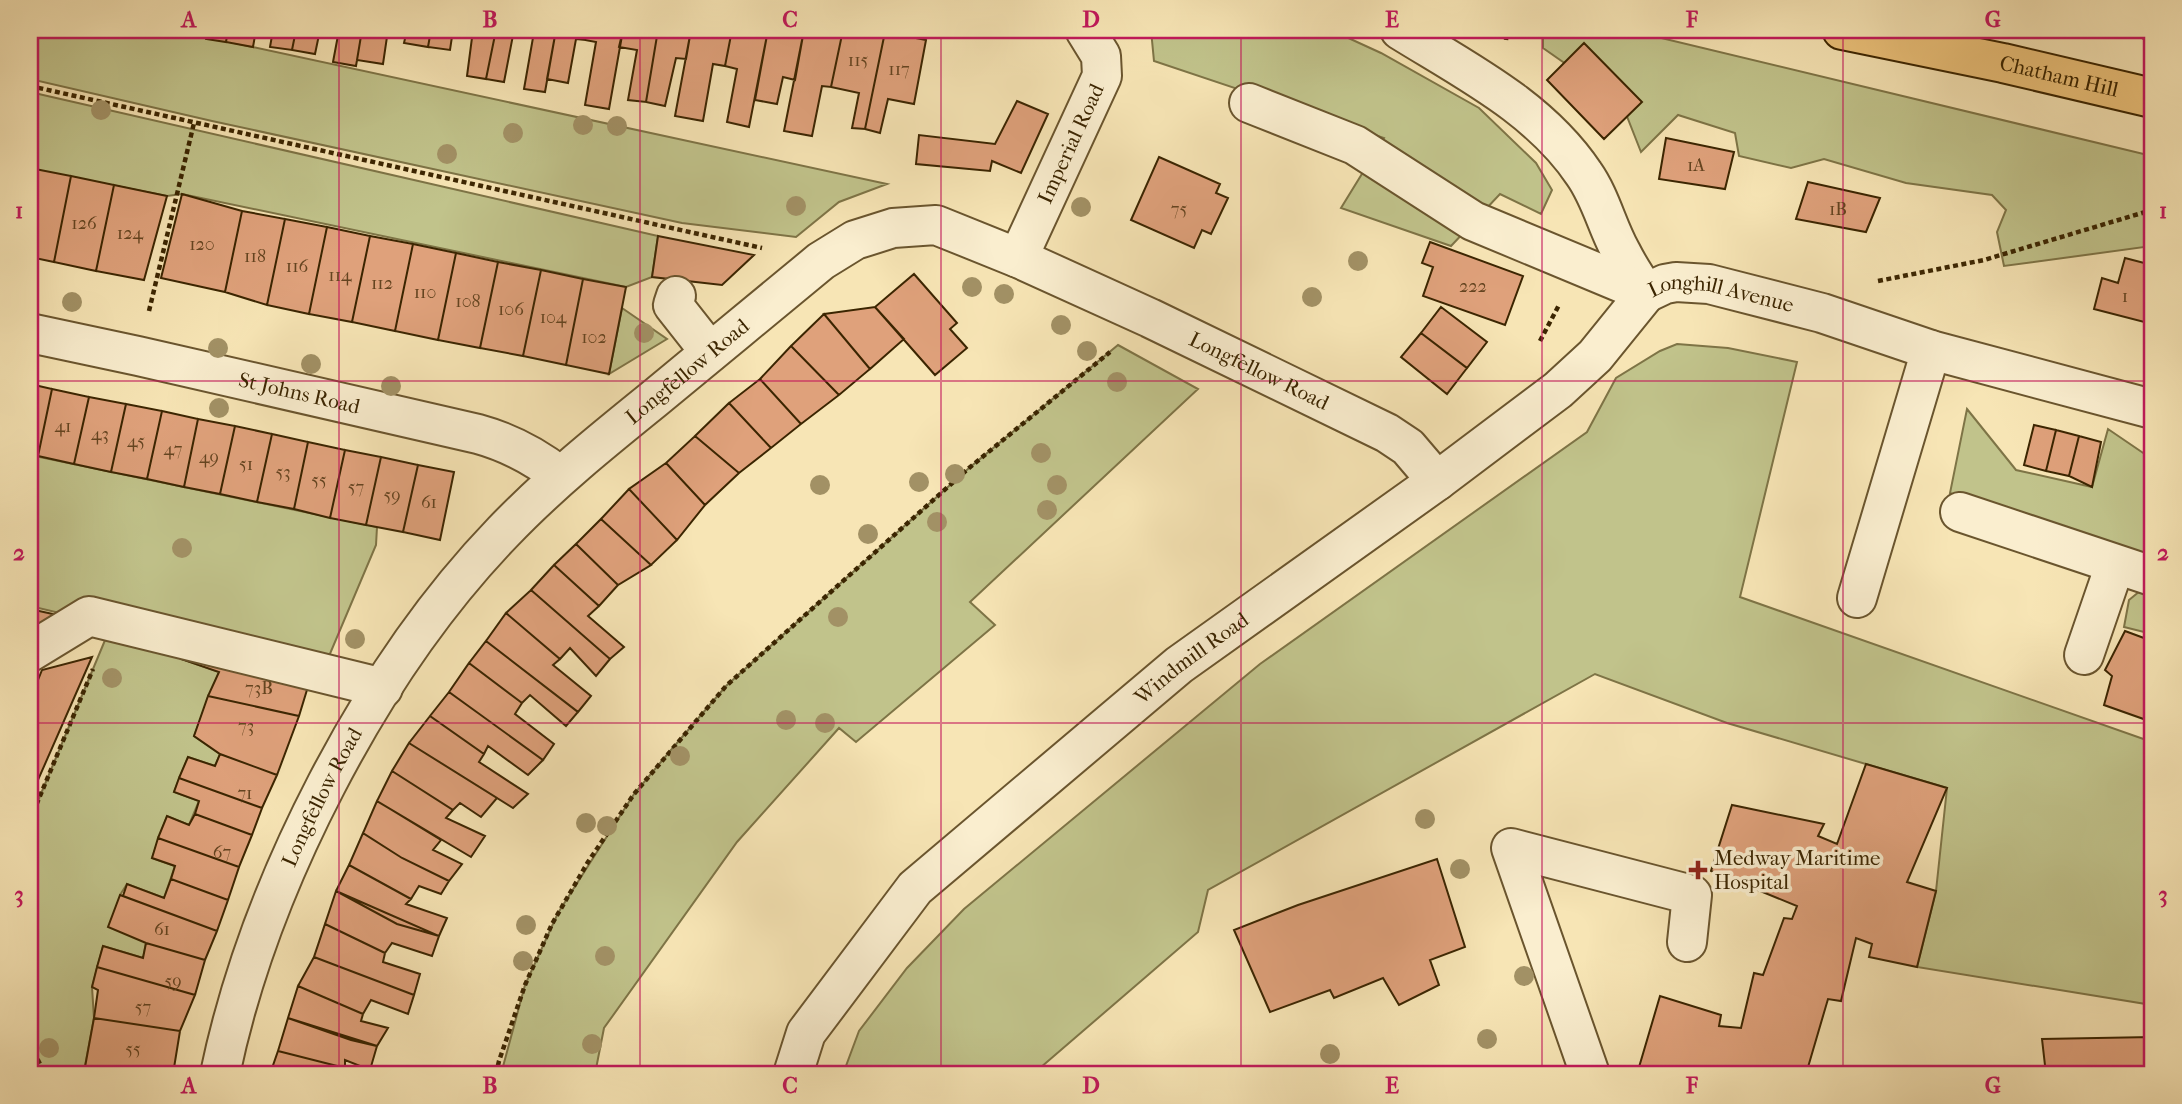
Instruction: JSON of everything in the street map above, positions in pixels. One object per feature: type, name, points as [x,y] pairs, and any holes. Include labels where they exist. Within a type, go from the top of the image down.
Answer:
[{"type":"main road","name":"Chatham Hill","points":[[1842,30],[2003,63],[2152,98]]},
{"type":"street","name":"Imperial Road","points":[[1018,258],[1102,76],[1101,56],[1085,30]]},
{"type":"street","name":"Longhill Avenue","points":[[1400,30],[1490,86],[1533,118],[1558,141],[1594,189],[1620,252],[1646,293],[1676,282],[1709,284],[1822,313],[1931,350],[2145,411]]},
{"type":"street","points":[[1249,103],[1355,145],[1473,221],[1646,293]]},
{"type":"street","name":"Longfellow Road","points":[[220,1074],[250,969],[286,871],[339,764],[383,688],[446,595],[503,531],[559,476],[821,261],[855,240],[893,228],[936,225],[1018,258],[1150,318],[1387,433],[1408,447],[1437,481]]},
{"type":"street","name":"Windmill Road","points":[[793,1074],[807,1033],[915,888],[1179,665],[1437,481],[1568,381],[1595,356],[1646,293]]},
{"type":"street","points":[[676,296],[673,305],[710,352]]},
{"type":"street","name":"St Johns Road","points":[[30,333],[487,437],[539,461],[559,476]]},
{"type":"street","points":[[1857,598],[1931,350]]},
{"type":"street","points":[[1961,512],[2152,576]]},
{"type":"street","points":[[2084,655],[2115,565]]},
{"type":"street","points":[[30,652],[89,616],[383,688]]},
{"type":"street","points":[[1590,1074],[1511,848],[1692,895],[1687,942]]},
{"type":"path","points":[[2109,30],[2152,39]]},
{"type":"path","points":[[30,86],[821,261]]},
{"type":"path","points":[[138,356],[194,123]]},
{"type":"path","points":[[1868,282],[1984,260],[2152,210]]},
{"type":"path","points":[[1538,344],[1574,277],[1576,263]]},
{"type":"path","points":[[496,1074],[526,985],[552,924],[570,892],[634,794],[726,686],[969,468],[1150,318]]},
{"type":"path","points":[[30,820],[112,623]]},
{"type":"path","points":[[30,1044],[45,1074]]},
{"type":"green space","points":[[30,30],[174,30],[887,184],[839,202],[796,237],[682,223],[30,79]]},
{"type":"green space","points":[[1151,30],[1331,30],[1381,53],[1479,108],[1536,163],[1552,190],[1541,214],[1500,194],[1451,246],[1341,208],[1384,138],[1154,61]]},
{"type":"green space","points":[[1543,30],[1628,30],[2152,156],[2152,246],[2004,266],[1997,232],[2006,210],[1992,195],[1906,183],[1824,159],[1791,168],[1739,156],[1735,133],[1678,115],[1641,152],[1626,114],[1613,97],[1543,48]]},
{"type":"green space","points":[[30,92],[658,236],[652,277],[626,287],[182,194],[167,196],[30,169]]},
{"type":"green space","points":[[622,308],[667,339],[609,374]]},
{"type":"green space","points":[[1677,344],[1728,348],[1797,362],[1740,597],[2152,742],[2152,1005],[1917,967],[1936,891],[1947,788],[1727,723],[1595,674],[1208,890],[1198,932],[1033,1074],[843,1074],[859,1031],[907,968],[964,909],[1260,664],[1587,432],[1616,378],[1660,351]]},
{"type":"green space","points":[[1118,345],[1198,389],[970,602],[995,625],[856,742],[839,728],[737,842],[604,1028],[595,1074],[501,1074],[525,985],[558,913],[634,794],[671,750],[726,686],[969,468]]},
{"type":"green space","points":[[1967,409],[2016,470],[2092,487],[2108,429],[2152,459],[2152,566],[2105,553],[1950,493]]},
{"type":"green space","points":[[30,455],[377,527],[376,545],[321,675],[30,606]]},
{"type":"green space","points":[[2140,591],[2152,591],[2152,634],[2124,627],[2129,600]]},
{"type":"green space","points":[[108,633],[185,649],[182,659],[219,672],[194,736],[220,754],[215,766],[188,757],[174,792],[199,801],[189,825],[167,816],[152,858],[175,866],[164,898],[127,884],[120,895],[146,943],[143,958],[103,946],[92,987],[94,1018],[85,1066],[114,1074],[30,1074],[30,820]]},
{"type":"building","points":[[162,30],[186,30],[185,35]]},
{"type":"building","points":[[207,30],[228,30],[226,42],[206,39]]},
{"type":"building","points":[[228,30],[256,30],[253,47],[226,42]]},
{"type":"building","points":[[273,30],[296,30],[292,50],[270,47]]},
{"type":"building","points":[[296,30],[320,30],[315,54],[292,50]]},
{"type":"building","points":[[339,30],[362,30],[356,66],[333,62]]},
{"type":"building","points":[[362,30],[388,30],[383,64],[357,60]]},
{"type":"building","points":[[407,30],[431,30],[428,47],[404,43]]},
{"type":"building","points":[[431,30],[453,30],[450,50],[428,47]]},
{"type":"building","points":[[473,30],[496,30],[486,79],[467,76]]},
{"type":"building","points":[[496,30],[514,30],[504,82],[486,79]]},
{"type":"building","points":[[527,30],[556,30],[545,92],[524,89],[534,32]]},
{"type":"building","points":[[556,30],[587,30],[585,40],[576,39],[568,83],[547,79]]},
{"type":"building","points":[[587,30],[623,30],[609,109],[585,105],[596,42],[585,40]]},
{"type":"building","points":[[623,30],[658,30],[646,102],[628,100],[637,50],[619,47]]},
{"type":"building","points":[[658,30],[691,30],[686,59],[676,58],[665,106],[646,102]]},
{"type":"building","points":[[691,30],[732,30],[725,66],[713,64],[703,121],[675,116]]},
{"type":"building","points":[[732,30],[768,30],[749,127],[727,122],[737,69],[725,66]]},
{"type":"building","points":[[768,30],[804,30],[795,80],[783,77],[777,104],[755,100]]},
{"type":"building","points":[[804,30],[843,30],[831,87],[822,86],[812,136],[784,131]]},
{"type":"building","points":[[843,30],[885,32],[865,129],[852,128],[859,93],[831,87]]},
{"type":"building","points":[[885,32],[926,40],[914,104],[888,99],[880,133],[865,129]]},
{"type":"building","points":[[1584,43],[1642,102],[1604,139],[1547,80]]},
{"type":"building","points":[[1017,101],[1048,114],[1021,173],[992,161],[990,171],[916,164],[919,135],[995,144]]},
{"type":"building","points":[[1666,138],[1734,152],[1725,189],[1659,179]]},
{"type":"building","points":[[1159,157],[1220,184],[1216,193],[1228,198],[1211,234],[1202,230],[1194,248],[1131,220]]},
{"type":"building","points":[[30,168],[71,176],[54,262],[30,257]]},
{"type":"building","points":[[71,176],[114,185],[96,271],[54,262]]},
{"type":"building","points":[[1808,182],[1880,198],[1866,232],[1796,219]]},
{"type":"building","points":[[114,185],[167,196],[144,280],[96,271]]},
{"type":"building","points":[[182,194],[242,211],[225,292],[161,278]]},
{"type":"building","points":[[242,211],[285,219],[267,305],[225,292]]},
{"type":"building","points":[[285,219],[327,227],[309,314],[267,305]]},
{"type":"building","points":[[327,227],[370,236],[352,322],[309,314]]},
{"type":"building","points":[[370,236],[413,244],[395,331],[352,322]]},
{"type":"building","points":[[658,236],[754,255],[722,285],[652,277]]},
{"type":"building","points":[[1430,242],[1523,276],[1505,325],[1423,296],[1433,267],[1422,263]]},
{"type":"building","points":[[413,244],[456,253],[438,340],[395,331]]},
{"type":"building","points":[[456,253],[498,262],[480,348],[438,340]]},
{"type":"building","points":[[2125,258],[2152,265],[2152,324],[2094,309],[2102,278],[2118,283]]},
{"type":"building","points":[[498,262],[541,270],[523,356],[480,348]]},
{"type":"building","points":[[541,270],[583,279],[566,365],[523,356]]},
{"type":"building","points":[[914,274],[957,323],[950,329],[967,348],[935,375],[875,307]]},
{"type":"building","points":[[583,279],[626,287],[609,374],[566,365]]},
{"type":"building","points":[[875,307],[904,339],[870,369],[824,314]]},
{"type":"building","points":[[1441,307],[1487,342],[1467,368],[1421,333]]},
{"type":"building","points":[[824,314],[870,369],[839,395],[791,346]]},
{"type":"building","points":[[1421,333],[1467,368],[1447,394],[1401,357]]},
{"type":"building","points":[[791,346],[839,395],[801,424],[760,379]]},
{"type":"building","points":[[760,379],[801,424],[771,448],[729,403]]},
{"type":"building","points":[[30,384],[52,389],[38,456],[30,455]]},
{"type":"building","points":[[52,389],[89,397],[74,464],[38,456]]},
{"type":"building","points":[[89,397],[126,404],[111,472],[74,464]]},
{"type":"building","points":[[729,403],[771,448],[739,473],[695,436]]},
{"type":"building","points":[[126,404],[162,411],[147,479],[111,472]]},
{"type":"building","points":[[162,411],[198,419],[184,487],[147,479]]},
{"type":"building","points":[[198,419],[235,426],[220,494],[184,487]]},
{"type":"building","points":[[2034,425],[2056,430],[2046,471],[2024,465]]},
{"type":"building","points":[[235,426],[272,434],[257,502],[220,494]]},
{"type":"building","points":[[2056,430],[2079,436],[2069,476],[2046,471]]},
{"type":"building","points":[[272,434],[308,442],[294,509],[257,502]]},
{"type":"building","points":[[695,436],[739,473],[705,505],[666,463]]},
{"type":"building","points":[[2079,436],[2101,442],[2092,487],[2069,476]]},
{"type":"building","points":[[308,442],[345,450],[330,518],[294,509]]},
{"type":"building","points":[[345,450],[381,457],[366,525],[330,518]]},
{"type":"building","points":[[381,457],[418,465],[403,532],[366,525]]},
{"type":"building","points":[[666,463],[705,505],[677,540],[629,489]]},
{"type":"building","points":[[418,465],[454,472],[440,540],[403,532]]},
{"type":"building","points":[[629,489],[677,540],[651,565],[601,519]]},
{"type":"building","points":[[601,519],[651,565],[618,585],[576,544]]},
{"type":"building","points":[[576,544],[618,585],[599,606],[554,565]]},
{"type":"building","points":[[554,565],[599,606],[588,616],[624,647],[610,659],[531,590]]},
{"type":"building","points":[[531,590],[610,659],[596,676],[570,648],[560,659],[506,613]]},
{"type":"building","points":[[30,609],[71,618],[30,648]]},
{"type":"building","points":[[506,613],[560,659],[553,665],[591,696],[578,712],[486,641]]},
{"type":"building","points":[[2125,631],[2152,641],[2152,722],[2104,705],[2112,676],[2105,670]]},
{"type":"building","points":[[486,641],[578,712],[566,726],[530,695],[522,703],[469,663]]},
{"type":"building","points":[[185,649],[310,680],[299,716],[208,696],[219,672],[181,659]]},
{"type":"building","points":[[92,657],[38,780],[30,776],[30,700],[42,670]]},
{"type":"building","points":[[469,663],[522,703],[515,714],[554,744],[543,760],[449,692]]},
{"type":"building","points":[[449,692],[543,760],[528,775],[488,746],[484,754],[430,716]]},
{"type":"building","points":[[208,696],[299,716],[277,775],[220,754],[194,736]]},
{"type":"building","points":[[430,716],[484,754],[479,762],[528,794],[513,808],[409,743]]},
{"type":"building","points":[[409,743],[497,798],[481,817],[460,803],[453,810],[392,771]]},
{"type":"building","points":[[220,754],[277,775],[262,808],[179,778],[188,757],[215,766]]},
{"type":"building","points":[[1866,764],[1947,788],[1907,882],[1936,891],[1917,967],[1869,957],[1872,944],[1856,938],[1841,1001],[1828,999],[1806,1074],[1637,1074],[1660,996],[1721,1015],[1719,1026],[1741,1028],[1754,973],[1763,975],[1784,918],[1792,919],[1797,906],[1711,871],[1732,805],[1824,824],[1818,836],[1837,844]]},
{"type":"building","points":[[392,771],[453,810],[446,818],[485,836],[471,857],[377,801]]},
{"type":"building","points":[[179,778],[262,808],[252,835],[195,814],[199,801],[174,792]]},
{"type":"building","points":[[377,801],[441,840],[433,850],[462,864],[449,881],[402,858],[363,833]]},
{"type":"building","points":[[195,814],[252,835],[239,867],[158,838],[167,816],[189,825]]},
{"type":"building","points":[[363,833],[402,858],[449,881],[441,894],[419,886],[411,899],[349,865]]},
{"type":"building","points":[[158,838],[239,867],[228,900],[171,879],[175,866],[152,858]]},
{"type":"building","points":[[1437,859],[1465,947],[1430,960],[1439,985],[1399,1005],[1383,978],[1334,998],[1330,990],[1270,1012],[1234,930],[1298,905]]},
{"type":"building","points":[[349,865],[411,899],[406,904],[447,918],[439,936],[397,924],[336,891]]},
{"type":"building","points":[[171,879],[228,900],[217,931],[123,896],[127,884],[164,898]]},
{"type":"building","points":[[336,891],[439,936],[432,956],[392,943],[385,953],[325,924]]},
{"type":"building","points":[[120,895],[217,931],[205,960],[146,943],[108,927]]},
{"type":"building","points":[[325,924],[385,953],[383,962],[420,974],[414,995],[314,957]]},
{"type":"building","points":[[146,943],[205,960],[195,995],[97,967],[103,946],[143,958]]},
{"type":"building","points":[[314,957],[414,995],[408,1014],[371,1000],[363,1014],[298,986]]},
{"type":"building","points":[[97,967],[195,995],[180,1031],[94,1018],[98,990],[92,987]]},
{"type":"building","points":[[298,986],[363,1014],[361,1021],[388,1028],[377,1046],[288,1018]]},
{"type":"building","points":[[94,1018],[180,1031],[173,1074],[114,1074],[85,1067]]},
{"type":"building","points":[[288,1018],[377,1046],[370,1070],[345,1060],[345,1068],[278,1051]]},
{"type":"building","points":[[2152,1037],[2152,1074],[2046,1074],[2042,1039]]},
{"type":"building","points":[[278,1051],[345,1068],[344,1074],[270,1074]]},
{"type":"place","name":"Medway Maritime Hospital","points":[[1698,870]]}]
